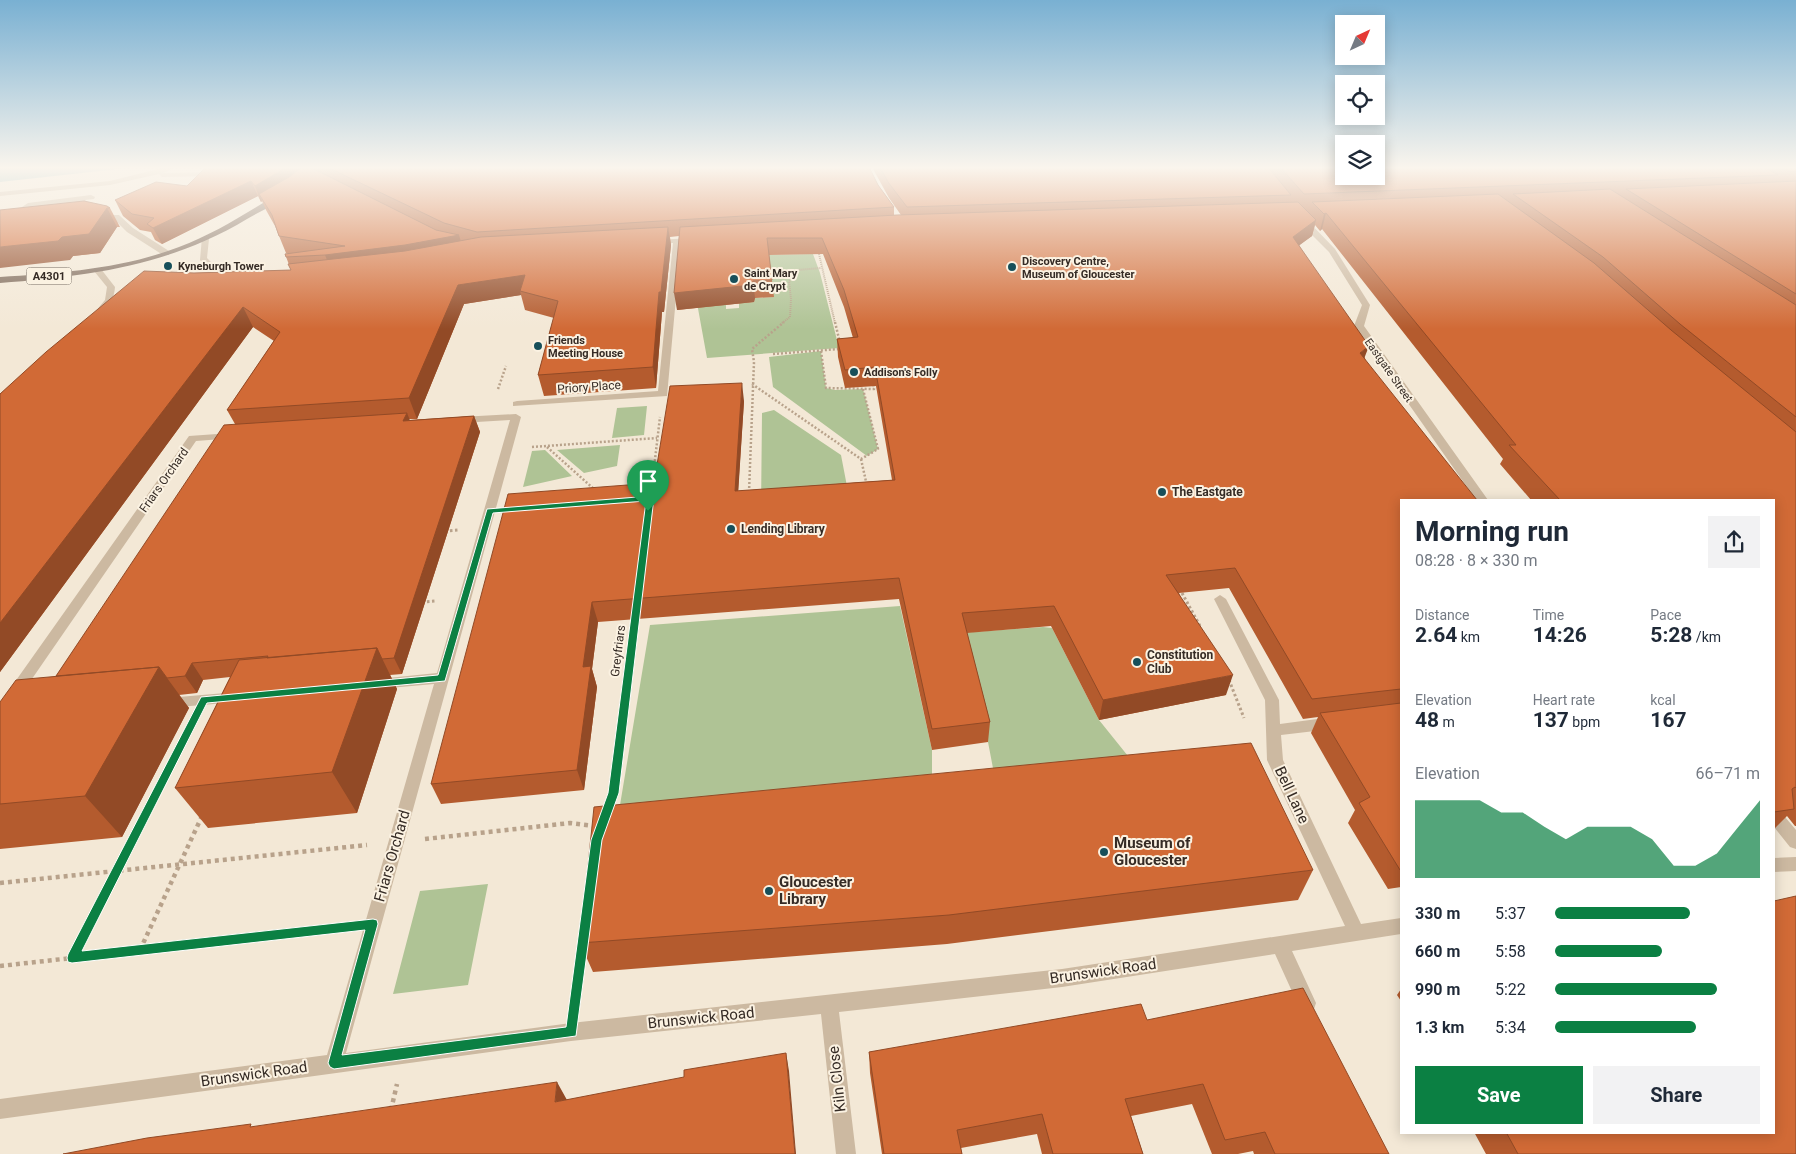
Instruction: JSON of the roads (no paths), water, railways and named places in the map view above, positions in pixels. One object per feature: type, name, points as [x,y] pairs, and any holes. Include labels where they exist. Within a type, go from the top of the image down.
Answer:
[{"type":"main road","name":"A4301","points":[[0,280],[98,271],[166,253],[205,239],[237,221]]},
{"type":"street","points":[[119,221],[166,253]]},
{"type":"street","name":"Eastgate Street","points":[[1308,221],[1332,251],[1366,305],[1359,326],[1481,499]]},
{"type":"street","points":[[205,239],[203,258],[216,272],[242,279]]},
{"type":"street","points":[[645,243],[706,239]]},
{"type":"street","name":"Priory Place","points":[[517,404],[663,394],[677,241]]},
{"type":"street","points":[[90,320],[110,300],[111,287],[98,271]]},
{"type":"street","name":"Friars Orchard","points":[[334,1063],[516,417],[451,421]]},
{"type":"street","name":"Friars Orchard","points":[[0,716],[193,438],[239,435]]},
{"type":"street","name":"Bell Lane","points":[[1220,599],[1272,700],[1275,760],[1357,934]]},
{"type":"street","points":[[364,686],[442,678]]},
{"type":"street","points":[[156,704],[248,696]]},
{"type":"street","name":"Friars Orchard","points":[[0,716],[20,716]]},
{"type":"street","points":[[1275,730],[1343,721]]},
{"type":"street","points":[[1775,817],[1796,842]]},
{"type":"street","points":[[1775,865],[1796,864]]},
{"type":"street","name":"Brunswick Road","points":[[0,1109],[572,1032],[1062,978],[1400,926]]},
{"type":"street","points":[[1280,945],[1313,1016]]},
{"type":"street","name":"Kiln Close","points":[[829,1005],[846,1154]]},
{"type":"place","name":"Kyneburgh Tower","points":[[168,266]]},
{"type":"place","name":"Discovery Centre, Museum of Gloucester","points":[[1012,267]]},
{"type":"place","name":"Saint Mary de Crypt","points":[[734,279]]},
{"type":"place","name":"Friends Meeting House","points":[[538,346]]},
{"type":"place","name":"Addison's Folly","points":[[854,372]]},
{"type":"place","name":"The Eastgate","points":[[1162,492]]},
{"type":"place","name":"Lending Library","points":[[731,529]]},
{"type":"place","name":"Constitution Club","points":[[1137,662]]},
{"type":"place","name":"Museum of Gloucester","points":[[1104,852]]},
{"type":"place","name":"Gloucester Library","points":[[769,891]]}]
